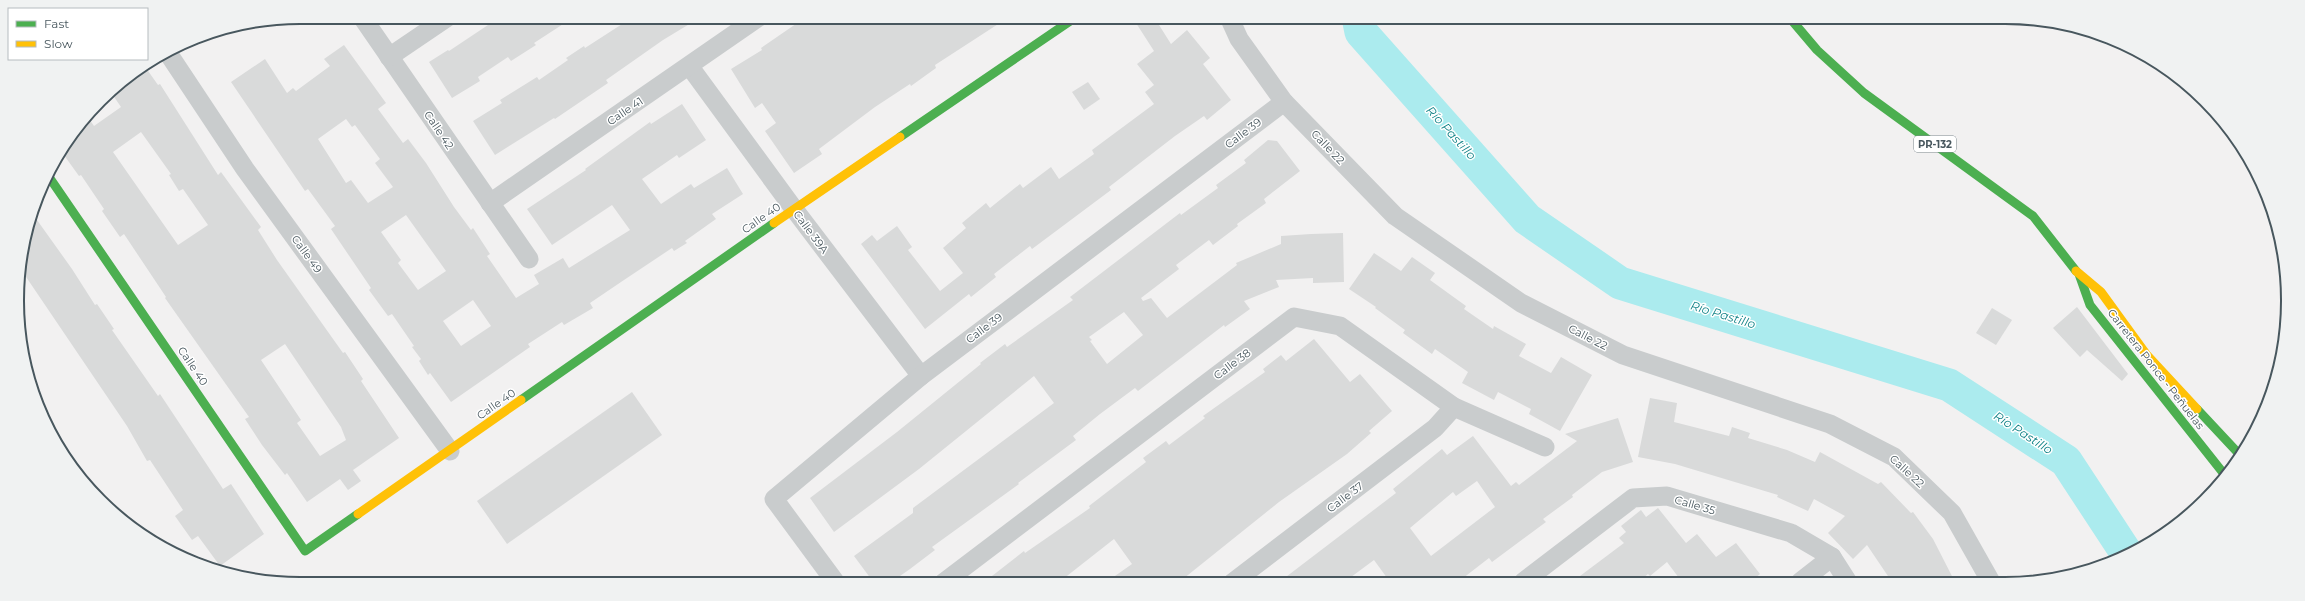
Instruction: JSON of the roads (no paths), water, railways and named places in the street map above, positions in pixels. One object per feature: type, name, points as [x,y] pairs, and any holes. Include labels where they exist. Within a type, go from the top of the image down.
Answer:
[{"type":"street","name":"Calle 42","points":[[367,24],[529,259]]},
{"type":"street","points":[[389,57],[438,24]]},
{"type":"street","name":"Calle 41","points":[[490,203],[749,24]]},
{"type":"street","name":"Calle 40","points":[[52,181],[305,551],[794,209],[1066,24]]},
{"type":"street","name":"Calle 22","points":[[1232,24],[1239,39],[1284,102],[1395,216],[1521,303],[1623,355],[1830,424],[1894,457],[1952,513],[1988,577]]},
{"type":"street","name":"Carretera Ponce - Peñuelas","points":[[1795,24],[1817,50],[1864,93],[2033,216],[2078,273],[2101,292],[2146,354],[2174,386],[2236,451]]},
{"type":"street","name":"Calle 49","points":[[170,57],[244,169],[450,451]]},
{"type":"street","name":"Calle 39A","points":[[690,66],[794,209],[921,376]]},
{"type":"street","name":"Calle 39","points":[[832,577],[774,499],[921,376],[1284,102]]},
{"type":"street","name":"Carretera Ponce - Peñuelas","points":[[2078,273],[2090,305],[2222,471]]},
{"type":"street","name":"Calle 38","points":[[951,577],[1294,317],[1340,326],[1454,407],[1545,447]]},
{"type":"street","points":[[2161,395],[2174,386]]},
{"type":"street","name":"Calle 37","points":[[1240,577],[1435,428],[1454,407]]},
{"type":"street","name":"Calle 35","points":[[1530,577],[1633,498],[1667,496],[1791,533],[1832,557],[1845,577]]},
{"type":"street","points":[[1806,577],[1832,557]]},
{"type":"waterway","name":"Río Pastillo","points":[[1359,24],[1361,32],[1527,219],[1620,283],[1949,385],[2066,461],[2124,549]]}]
